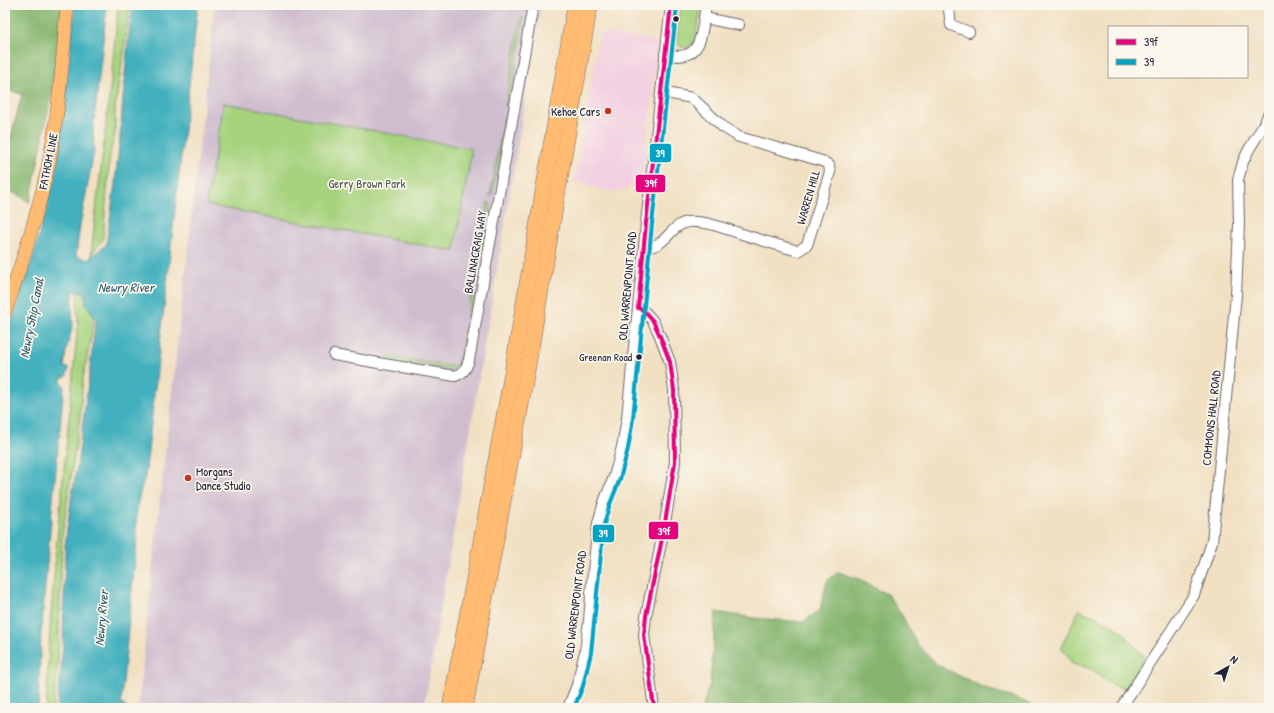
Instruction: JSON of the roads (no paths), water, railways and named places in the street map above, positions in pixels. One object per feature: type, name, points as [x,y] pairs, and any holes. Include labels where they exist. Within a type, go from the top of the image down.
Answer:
[{"type":"highway","points":[[450,708],[509,389],[575,5]]},
{"type":"highway","points":[[465,708],[526,382],[590,5]]},
{"type":"main road","name":"FATHOM LINE","points":[[5,312],[19,273],[49,162],[58,101],[67,5]]},
{"type":"street","name":"BALLINACRAIG WAY","points":[[334,355],[455,376],[464,371],[467,367],[533,5]]},
{"type":"street","name":"OLD WARRENPOINT ROAD","points":[[568,708],[577,685],[585,652],[598,522],[614,477],[622,447],[630,395],[646,223],[671,5]]},
{"type":"street","points":[[665,54],[686,55],[693,52],[697,47],[701,36],[706,5]]},
{"type":"street","points":[[952,5],[949,10],[951,25],[969,32]]},
{"type":"street","points":[[704,18],[739,25]]},
{"type":"street","name":"WARREN HILL","points":[[644,247],[654,247],[675,228],[688,222],[706,223],[798,251],[807,245],[830,172],[829,165],[822,161],[740,137],[723,127],[692,98],[661,92]]},
{"type":"street","name":"COMMONS HALL ROAD","points":[[1122,708],[1194,596],[1212,542],[1236,295],[1239,224],[1238,180],[1248,151],[1269,113]]},
{"type":"street","points":[[638,308],[643,310],[653,321],[660,336],[670,362],[674,390],[675,462],[664,528],[646,616],[644,635],[654,708]]},
{"type":"water","name":"Newry River","points":[[75,5],[107,5],[93,131],[94,152],[80,225],[76,256],[90,260],[91,256],[106,245],[121,128],[133,5],[198,5],[145,477],[137,507],[137,538],[121,703],[127,708],[57,708],[63,645],[65,545],[77,467],[96,319],[86,304],[86,292],[74,291],[72,306],[73,324],[66,351],[64,367],[69,368],[66,377],[62,377],[61,382],[64,386],[41,633],[38,708],[5,708],[5,346],[11,322],[36,247],[59,152]]},
{"type":"place","name":"Kehoe Cars","points":[[608,111]]},
{"type":"place","name":"Greenan Road","points":[[639,357]]},
{"type":"place","name":"Morgans Dance Studio","points":[[188,478]]},
{"type":"park label","name":"Gerry Brown Park","points":[[367,183]]},
{"type":"water label","name":"Newry Ship Canal","points":[[31,318]]}]
